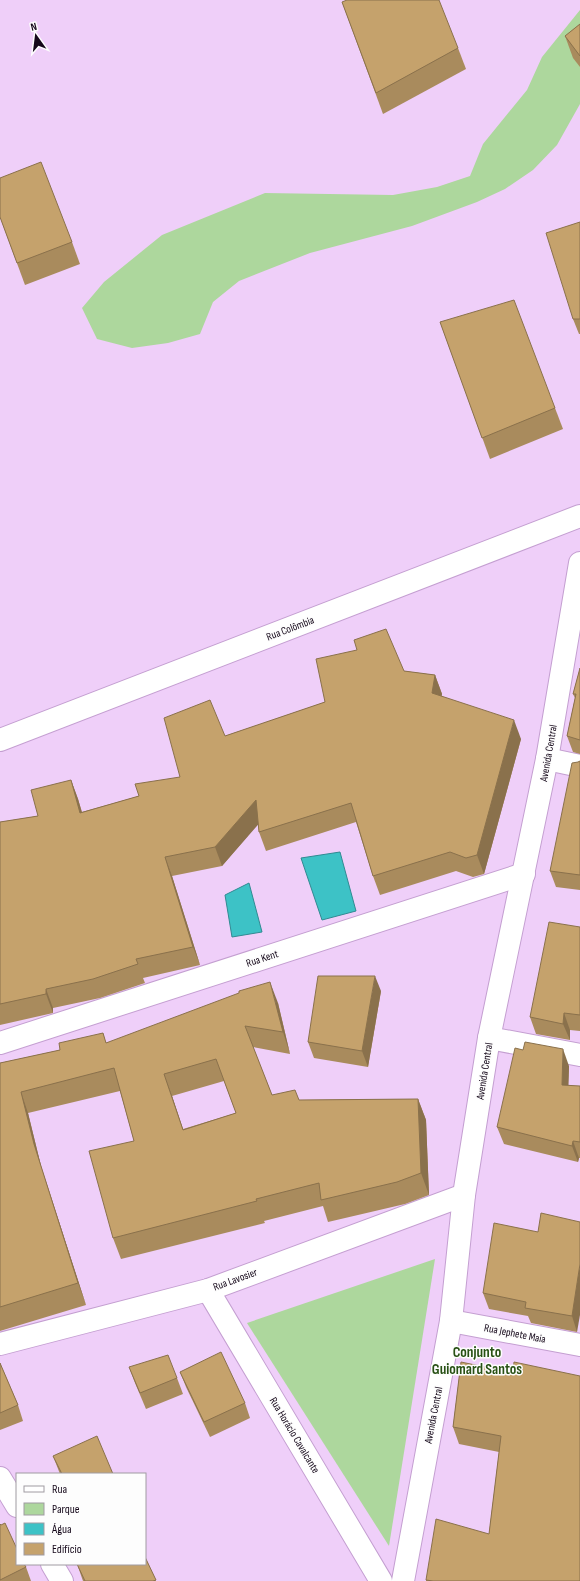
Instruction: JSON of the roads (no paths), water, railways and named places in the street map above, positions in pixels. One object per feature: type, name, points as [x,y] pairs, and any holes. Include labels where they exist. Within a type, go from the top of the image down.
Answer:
[{"type":"street","name":"Rua Colômbia","points":[[0,740],[580,516]]},
{"type":"street","name":"Avenida Central","points":[[403,1581],[451,1321],[464,1195],[490,1038],[547,759],[580,563]]},
{"type":"street","points":[[547,759],[580,766]]},
{"type":"street","name":"Rua Kent","points":[[0,1043],[524,874]]},
{"type":"street","points":[[490,1038],[580,1055]]},
{"type":"street","name":"Rua Lavosier","points":[[0,1344],[208,1290],[464,1195]]},
{"type":"street","name":"Rua Horácio Cavalcante","points":[[208,1290],[381,1581]]},
{"type":"street","name":"Rua Jephete Maia","points":[[451,1321],[580,1345]]},
{"type":"street","points":[[0,1478],[16,1504]]},
{"type":"street","points":[[53,1565],[62,1581]]},
{"type":"water","points":[[340,852],[356,911],[322,920],[301,858]]},
{"type":"water","points":[[249,883],[262,932],[232,937],[225,895]]},
{"type":"district","name":"Conjunto Guiomard Santos","points":[[477,1360]]}]
